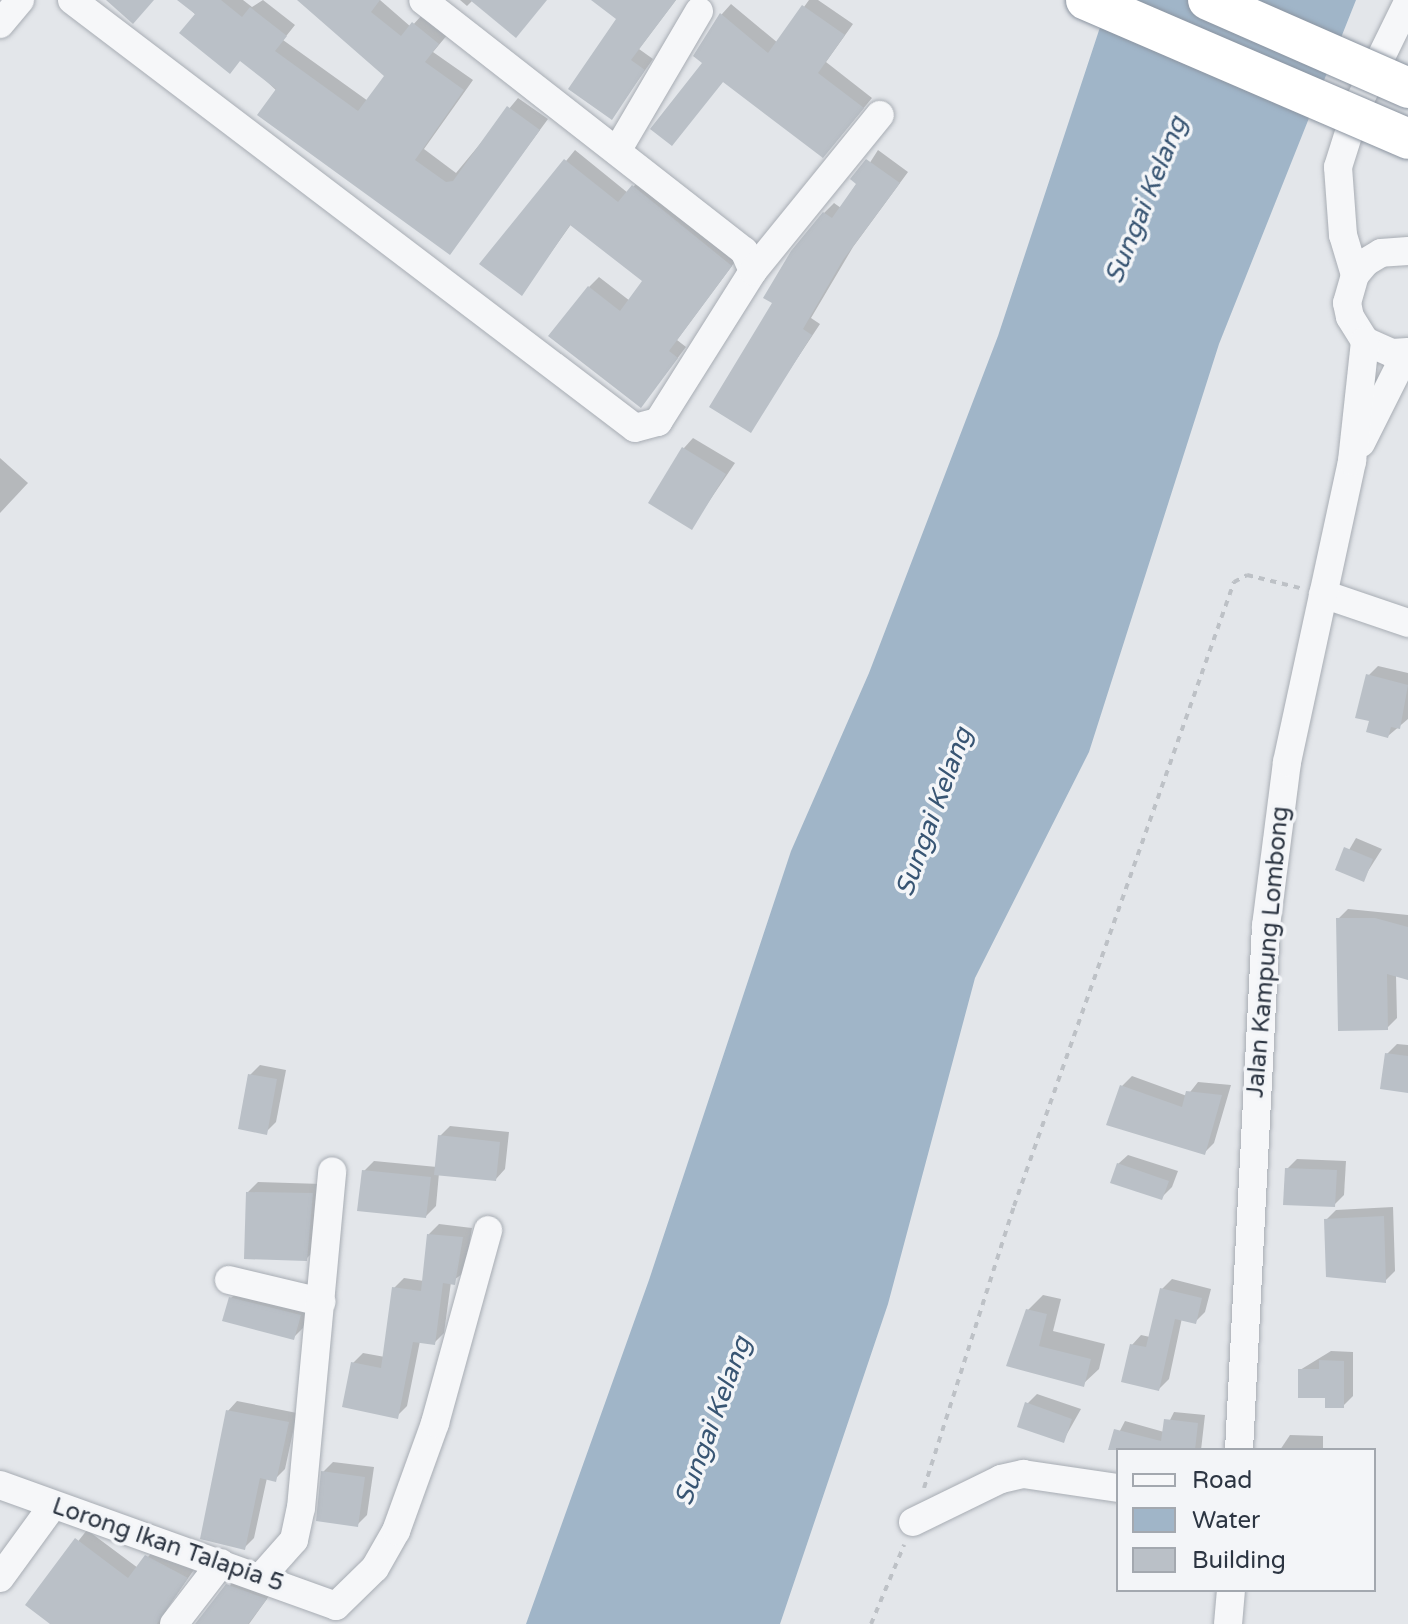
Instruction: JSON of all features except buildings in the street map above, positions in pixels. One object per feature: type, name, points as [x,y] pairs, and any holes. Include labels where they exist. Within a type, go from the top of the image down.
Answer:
[{"type":"highway","points":[[1086,0],[1408,139]]},
{"type":"highway","points":[[1208,0],[1408,88]]},
{"type":"street","points":[[0,24],[20,0]]},
{"type":"street","points":[[72,0],[635,428],[658,422],[753,271],[880,115]]},
{"type":"street","points":[[423,0],[744,251],[753,271]]},
{"type":"street","points":[[1355,275],[1343,235],[1338,167],[1358,104],[1408,2]]},
{"type":"street","points":[[617,151],[699,11]]},
{"type":"street","points":[[1352,461],[1407,353],[1392,353],[1365,341],[1350,317],[1349,288],[1355,275],[1381,253],[1408,251]]},
{"type":"street","points":[[1352,461],[1365,341]]},
{"type":"street","name":"Jalan Kampung Lombong","points":[[1239,1448],[1266,926],[1287,762],[1352,461]]},
{"type":"street","points":[[1323,594],[1408,623]]},
{"type":"street","points":[[262,1576],[294,1540],[321,1302],[332,1171]]},
{"type":"street","points":[[336,1615],[375,1568],[396,1531],[435,1423],[488,1230]]},
{"type":"street","points":[[229,1280],[321,1302]]},
{"type":"street","points":[[913,1522],[1001,1479],[1023,1474],[1116,1488]]},
{"type":"street","name":"Lorong Ikan Talapia 5","points":[[0,1485],[262,1576],[336,1615]]},
{"type":"street","points":[[0,1578],[53,1505]]},
{"type":"street","points":[[174,1624],[221,1563]]},
{"type":"street","points":[[1228,1624],[1231,1592]]},
{"type":"path","points":[[871,1624],[913,1522],[1014,1206],[1234,582],[1247,575],[1323,594]]},
{"type":"water","name":"Sungai Kelang","points":[[1109,0],[1356,0],[1219,344],[1089,752],[975,978],[888,1304],[780,1624],[526,1624],[649,1280],[791,851],[869,673],[998,336]]}]
